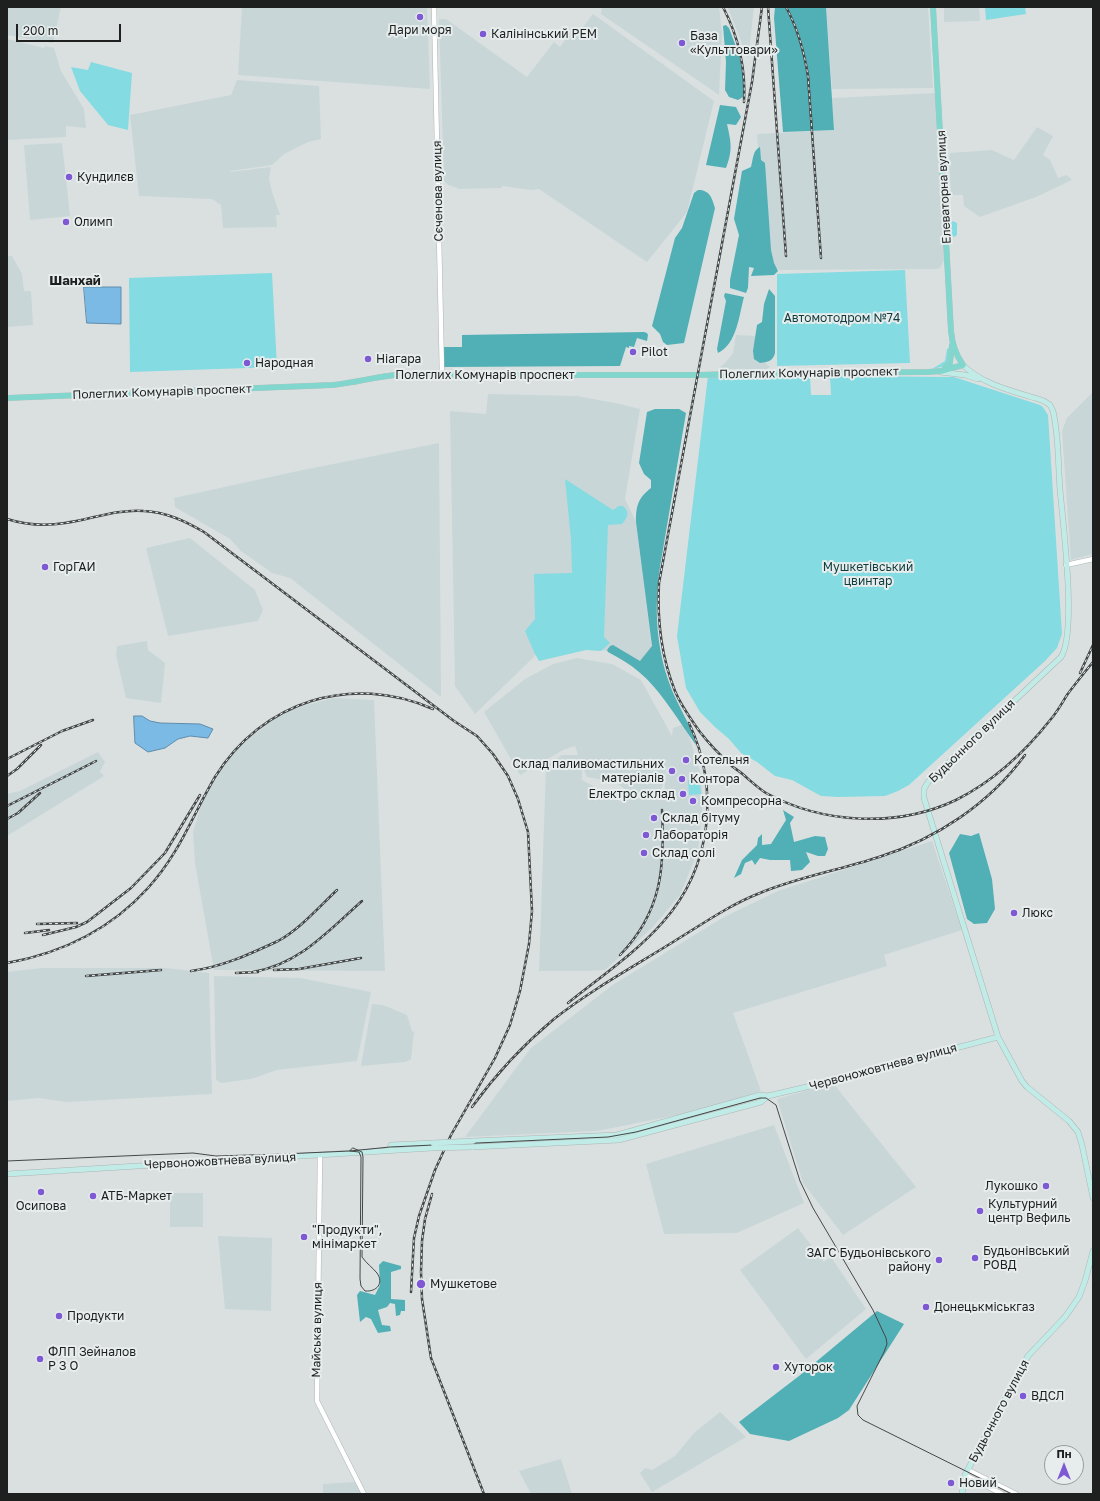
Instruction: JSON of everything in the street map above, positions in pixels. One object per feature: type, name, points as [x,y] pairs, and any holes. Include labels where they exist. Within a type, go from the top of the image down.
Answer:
[{"type":"main road","name":"Елеваторна вулиця","points":[[933,7],[952,340],[957,355],[963,365]]},
{"type":"main road","points":[[937,372],[945,368],[950,363],[952,340]]},
{"type":"main road","name":"Полеглих Комунарів проспект","points":[[7,398],[332,385],[363,381],[380,376],[442,374],[697,375],[937,372],[963,365]]},
{"type":"main road","name":"Будьонного вулиця","points":[[963,365],[969,372],[984,381],[1044,401],[1050,405],[1053,411],[1066,566],[1068,614],[1066,644],[1061,657],[928,782],[923,793],[934,833],[998,1037],[1022,1081],[1027,1087],[1069,1121],[1078,1132],[1093,1198]]},
{"type":"main road","points":[[937,372],[965,375],[984,381]]},
{"type":"main road","name":"Червоножовтнева вулиця","points":[[7,1174],[320,1155],[390,1148],[618,1135],[760,1095],[768,1096],[998,1037]]},
{"type":"main road","name":"Будьонного вулиця","points":[[962,1494],[966,1472],[1028,1356],[1065,1317],[1079,1297],[1093,1251]]},
{"type":"street","name":"Сєченова вулиця","points":[[434,7],[442,374]]},
{"type":"street","points":[[1066,566],[1093,558]]},
{"type":"street","name":"Майська вулиця","points":[[320,1155],[317,1401],[364,1494]]},
{"type":"street","points":[[966,1472],[1002,1494]]},
{"type":"street","points":[[966,1472],[1016,1494]]},
{"type":"shaded area","points":[[7,7],[61,7],[53,43],[7,35]]},
{"type":"shaded area","points":[[242,7],[427,7],[430,89],[238,75]]},
{"type":"shaded area","name":"База «Культтовари»","points":[[602,7],[719,7],[722,33],[719,95],[601,14]]},
{"type":"shaded area","points":[[727,7],[754,7],[748,59],[728,8]]},
{"type":"shaded area","points":[[775,7],[826,7],[834,130],[783,132],[774,18]]},
{"type":"shaded area","points":[[826,7],[928,7],[933,88],[832,89]]},
{"type":"shaded area","points":[[944,7],[979,7],[980,21],[944,22]]},
{"type":"shaded area","points":[[593,14],[714,101],[687,212],[647,262],[539,189],[531,190],[503,186],[501,188],[458,189],[448,185],[444,181],[439,19],[446,19],[527,77],[554,42],[560,47],[571,31],[577,35]]},
{"type":"shaded area","points":[[726,25],[729,28],[743,70],[743,97],[738,100],[729,97],[725,90],[726,62],[723,26]]},
{"type":"shaded area","points":[[7,39],[44,48],[45,46],[54,48],[61,71],[84,109],[86,128],[66,126],[66,137],[7,140]]},
{"type":"shaded area","points":[[237,80],[319,86],[321,139],[308,142],[284,154],[272,165],[230,171],[229,166],[230,172],[271,167],[269,179],[280,215],[276,215],[277,227],[223,228],[221,205],[212,199],[139,196],[130,115],[231,95]]},
{"type":"shaded area","points":[[937,93],[944,260],[940,268],[780,270],[767,262],[757,134],[834,130],[832,98]]},
{"type":"shaded area","points":[[720,105],[736,107],[741,117],[736,125],[727,124],[731,146],[730,156],[726,168],[706,165]]},
{"type":"shaded area","points":[[1037,127],[1053,136],[1043,155],[1050,160],[1058,178],[1067,175],[1072,180],[1036,197],[980,217],[964,206],[963,195],[951,195],[950,153],[992,150],[1014,160]]},
{"type":"shaded area","points":[[62,143],[70,216],[30,220],[24,145]]},
{"type":"shaded area","points":[[760,147],[761,160],[765,163],[771,250],[774,263],[778,271],[774,275],[751,276],[754,268],[749,267],[748,288],[746,293],[730,288],[730,280],[739,235],[734,219],[742,171],[751,167],[755,153]]},
{"type":"shaded area","points":[[698,190],[705,191],[710,195],[715,208],[684,343],[667,345],[663,342],[660,334],[652,326],[675,238],[682,228],[694,193]]},
{"type":"shaded area","points":[[7,256],[12,256],[22,274],[24,291],[31,291],[33,325],[7,327]]},
{"type":"shaded area","points":[[84,287],[121,287],[121,324],[87,323]]},
{"type":"shaded area","points":[[769,289],[775,296],[775,353],[770,361],[760,363],[754,359],[753,351],[757,325],[762,322],[764,304]]},
{"type":"shaded area","points":[[725,293],[744,297],[739,320],[733,336],[724,349],[718,353],[717,349],[726,301],[724,296]]},
{"type":"shaded area","points":[[644,332],[648,335],[647,341],[637,338],[634,347],[626,347],[620,366],[444,367],[444,347],[462,347],[462,335]]},
{"type":"shaded area","points":[[736,335],[755,336],[755,346],[763,361],[770,367],[767,369],[719,368],[733,353]]},
{"type":"shaded area","points":[[1093,392],[1093,554],[1071,560],[1062,431],[1067,418]]},
{"type":"shaded area","points":[[488,394],[577,396],[640,409],[625,499],[636,522],[652,650],[639,670],[608,651],[580,647],[537,654],[475,714],[455,686],[450,411],[486,414]]},
{"type":"shaded area","points":[[655,409],[679,409],[686,413],[660,567],[657,612],[659,642],[665,671],[694,737],[696,745],[655,687],[632,666],[607,650],[613,645],[640,661],[652,646],[636,522],[639,503],[643,495],[651,488],[651,480],[644,474],[639,463],[647,412]]},
{"type":"shaded area","points":[[439,443],[441,697],[290,578],[272,573],[241,551],[230,539],[175,507],[174,498],[298,471]]},
{"type":"shaded area","points":[[190,538],[255,590],[263,610],[258,621],[168,636],[146,548]]},
{"type":"shaded area","points":[[147,641],[148,650],[165,663],[161,703],[126,698],[116,655],[117,646]]},
{"type":"shaded area","points":[[577,658],[612,664],[641,680],[672,736],[673,728],[685,724],[701,774],[703,801],[698,851],[680,895],[652,928],[605,970],[539,971],[546,767],[562,755],[578,755],[575,746],[563,750],[520,775],[484,712],[525,679],[553,664]],"holes":[[[668,763],[663,798],[625,799],[625,802],[622,802],[582,780],[582,765],[587,777],[615,782],[632,794],[661,790]]]},
{"type":"shaded area","points":[[333,698],[374,700],[385,971],[214,970],[195,863],[193,832],[203,799],[235,749],[285,711]]},
{"type":"shaded area","points":[[134,716],[142,716],[150,721],[160,723],[200,724],[213,729],[208,738],[190,736],[178,739],[165,748],[148,752],[135,743]]},
{"type":"shaded area","points":[[98,752],[105,762],[100,772],[104,776],[7,836],[7,794],[20,791]]},
{"type":"shaded area","points":[[783,810],[794,817],[790,823],[794,842],[815,836],[825,837],[828,849],[825,856],[818,856],[806,852],[810,862],[802,870],[791,871],[790,860],[770,860],[760,858],[755,865],[752,860],[745,863],[741,874],[734,878],[742,860],[757,845],[758,838],[762,834],[762,845],[771,844],[786,820]]},
{"type":"shaded area","points":[[979,833],[992,879],[995,909],[987,923],[974,924],[967,919],[949,853],[960,834],[971,836]]},
{"type":"shaded area","points":[[932,841],[962,930],[884,955],[887,966],[733,1013],[761,1091],[708,1109],[597,1131],[465,1137],[531,1048],[614,984],[724,917],[778,891]]},
{"type":"shaded area","points":[[42,968],[166,968],[209,973],[212,1094],[67,1102],[39,1098],[7,1101],[7,972]]},
{"type":"shaded area","points":[[214,976],[300,978],[371,992],[357,1061],[277,1070],[251,1079],[221,1083],[216,1080]]},
{"type":"shaded area","points":[[372,1004],[383,1005],[407,1015],[412,1031],[414,1032],[411,1059],[405,1062],[361,1066]]},
{"type":"shaded area","points":[[833,1083],[916,1187],[843,1235],[803,1183],[777,1099]]},
{"type":"shaded area","points":[[774,1125],[804,1203],[737,1233],[664,1234],[646,1164]]},
{"type":"shaded area","points":[[170,1193],[203,1193],[203,1227],[170,1227]]},
{"type":"shaded area","points":[[798,1228],[824,1262],[831,1257],[866,1309],[806,1359],[740,1270]]},
{"type":"shaded area","points":[[218,1236],[272,1238],[271,1311],[225,1309]]},
{"type":"shaded area","points":[[383,1261],[401,1266],[401,1269],[391,1272],[391,1299],[405,1300],[405,1311],[401,1311],[400,1315],[396,1316],[395,1304],[390,1303],[387,1307],[378,1310],[382,1325],[390,1326],[391,1331],[378,1333],[371,1319],[366,1317],[360,1322],[357,1295],[360,1291],[375,1295],[380,1285],[379,1265]]},
{"type":"shaded area","points":[[877,1311],[904,1324],[849,1410],[838,1418],[789,1441],[750,1434],[739,1422],[799,1376]]},
{"type":"shaded area","points":[[720,1412],[746,1437],[652,1492],[640,1473],[645,1468],[652,1470],[675,1456],[694,1433]]},
{"type":"shaded area","points":[[561,1459],[572,1494],[531,1494],[519,1471]]},
{"type":"shaded area","points":[[355,1482],[361,1494],[323,1494],[323,1484]]},
{"type":"green space","points":[[985,7],[1025,7],[1026,14],[986,20]]},
{"type":"green space","points":[[91,62],[132,73],[128,130],[108,125],[80,91],[71,67],[88,70]]},
{"type":"green space","points":[[953,221],[957,223],[957,235],[954,237],[949,235],[949,224]]},
{"type":"green space","name":"Автомотодром №74","points":[[905,270],[910,363],[777,366],[777,274]]},
{"type":"green space","points":[[272,273],[277,367],[130,372],[129,278]]},
{"type":"green space","points":[[949,348],[949,357],[946,366],[932,369],[945,361],[947,349]]},
{"type":"green space","name":"Мушкетівський цвинтар","points":[[708,376],[810,376],[811,395],[831,395],[830,376],[954,377],[1040,405],[1048,415],[1062,634],[1057,648],[1045,661],[909,785],[898,791],[885,796],[821,796],[792,780],[775,776],[757,762],[741,753],[729,739],[700,712],[686,688],[677,636]]},
{"type":"green space","points":[[565,479],[613,510],[619,506],[623,506],[627,510],[627,517],[622,524],[608,525],[604,637],[610,643],[601,651],[586,650],[539,661],[525,631],[535,619],[534,574],[572,573],[571,539]]},
{"type":"green space","points":[[699,779],[701,794],[689,795],[688,780]]},
{"type":"tram line","points":[[7,1161],[193,1153],[216,1156],[282,1154],[350,1151],[390,1147],[608,1137],[636,1132],[760,1098],[766,1098],[776,1105],[800,1181],[813,1208],[873,1310],[886,1338],[887,1344],[884,1352],[857,1406],[858,1415],[863,1420],[1012,1494]]},
{"type":"tram line","points":[[353,1148],[362,1152],[363,1157],[362,1257],[377,1273],[380,1280],[378,1286],[369,1291],[365,1291],[361,1286],[360,1279],[361,1157],[359,1152],[350,1151],[353,1148]]},
{"type":"railway","points":[[723,7],[733,29],[740,53],[744,77],[744,102]]},
{"type":"railway","points":[[762,7],[752,82],[659,583],[659,625],[663,651],[666,665],[677,697],[700,732],[720,755],[766,793],[811,811],[860,819],[885,818],[909,815],[933,809],[956,800],[996,775],[1031,743],[1093,662]]},
{"type":"railway","points":[[768,7],[786,256]]},
{"type":"railway","points":[[786,7],[800,40],[808,76],[821,258]]},
{"type":"railway","points":[[7,519],[29,524],[51,524],[65,523],[124,511],[144,511],[168,515],[190,524],[204,532],[454,721],[477,736],[493,754],[508,776],[518,799],[528,832],[532,911],[529,944],[520,991],[510,1025],[495,1058],[451,1135],[435,1170],[419,1216],[414,1238],[411,1292]]},
{"type":"railway","points":[[1080,673],[1093,645]]},
{"type":"railway","points":[[7,963],[28,959],[47,953],[84,938],[118,916],[133,903],[148,888],[169,861],[215,777],[235,751],[258,729],[283,713],[311,701],[341,695],[371,694],[402,698],[433,709]]},
{"type":"railway","points":[[7,759],[62,731],[93,720]]},
{"type":"railway","points":[[568,1003],[630,954],[653,933],[679,900],[692,877],[701,852],[706,827],[707,800],[705,774],[699,748],[689,723]]},
{"type":"railway","points":[[7,776],[17,769],[41,745]]},
{"type":"railway","points":[[472,1107],[500,1072],[531,1039],[568,1008],[597,988],[737,903],[789,882],[879,857],[941,830],[960,818],[995,789],[1011,773],[1025,755]]},
{"type":"railway","points":[[7,806],[96,761]]},
{"type":"railway","points":[[7,819],[18,813],[40,793]]},
{"type":"railway","points":[[43,935],[76,927],[87,922],[131,888],[165,853],[200,795]]},
{"type":"railway","points":[[620,955],[634,939],[645,922],[653,905],[658,888],[663,851],[662,810]]},
{"type":"railway","points":[[191,971],[225,963],[278,941],[302,924],[337,890]]},
{"type":"railway","points":[[253,972],[270,968],[299,954],[325,935],[362,901]]},
{"type":"railway","points":[[37,924],[77,923]]},
{"type":"railway","points":[[25,933],[49,930]]},
{"type":"railway","points":[[274,970],[299,969],[361,958]]},
{"type":"railway","points":[[86,976],[161,970]]},
{"type":"railway","points":[[236,973],[258,972]]},
{"type":"railway","points":[[432,1194],[425,1219],[422,1241],[421,1272],[422,1299],[431,1358],[484,1494]]},
{"type":"place","name":"Дари моря","points":[[420,17]]},
{"type":"place","name":"Калінінський РЕМ","points":[[483,34]]},
{"type":"place","name":"База «Культтовари»","points":[[682,43]]},
{"type":"place","name":"Кундилєв","points":[[69,177]]},
{"type":"place","name":"Олимп","points":[[66,222]]},
{"type":"place","name":"Pilot","points":[[633,352]]},
{"type":"place","name":"Ніагара","points":[[368,359]]},
{"type":"place","name":"Народная","points":[[247,363]]},
{"type":"place","name":"ГорГАИ","points":[[45,567]]},
{"type":"place","name":"Котельня","points":[[686,760]]},
{"type":"place","name":"Склад паливомастильних матеріалів","points":[[672,771]]},
{"type":"place","name":"Контора","points":[[682,779]]},
{"type":"place","name":"Електро склад","points":[[683,794]]},
{"type":"place","name":"Компресорна","points":[[693,801]]},
{"type":"place","name":"Склад бітуму","points":[[654,818]]},
{"type":"place","name":"Лабораторія","points":[[646,835]]},
{"type":"place","name":"Склад солі","points":[[644,853]]},
{"type":"place","name":"Люкс","points":[[1014,913]]},
{"type":"place","name":"Лукошко","points":[[1046,1186]]},
{"type":"place","name":"Осипова","points":[[41,1192]]},
{"type":"place","name":"АТБ-Маркет","points":[[93,1196]]},
{"type":"place","name":"Культурний центр Вефиль","points":[[980,1211]]},
{"type":"place","name":"\"Продукти\", мінімаркет","points":[[304,1237]]},
{"type":"place","name":"Будьонівський РОВД","points":[[975,1258]]},
{"type":"place","name":"ЗАГС Будьонівського району","points":[[939,1260]]},
{"type":"place","name":"Мушкетове","points":[[421,1284]]},
{"type":"place","name":"Донецькміськгаз","points":[[926,1307]]},
{"type":"place","name":"Продукти","points":[[59,1316]]},
{"type":"place","name":"ФЛП Зейналов Р З О","points":[[40,1359]]},
{"type":"place","name":"Хуторок","points":[[776,1367]]},
{"type":"place","name":"ВДСЛ","points":[[1023,1396]]},
{"type":"place","name":"Новий","points":[[951,1483]]},
{"type":"district","name":"Шанхай","points":[[75,281]]}]
